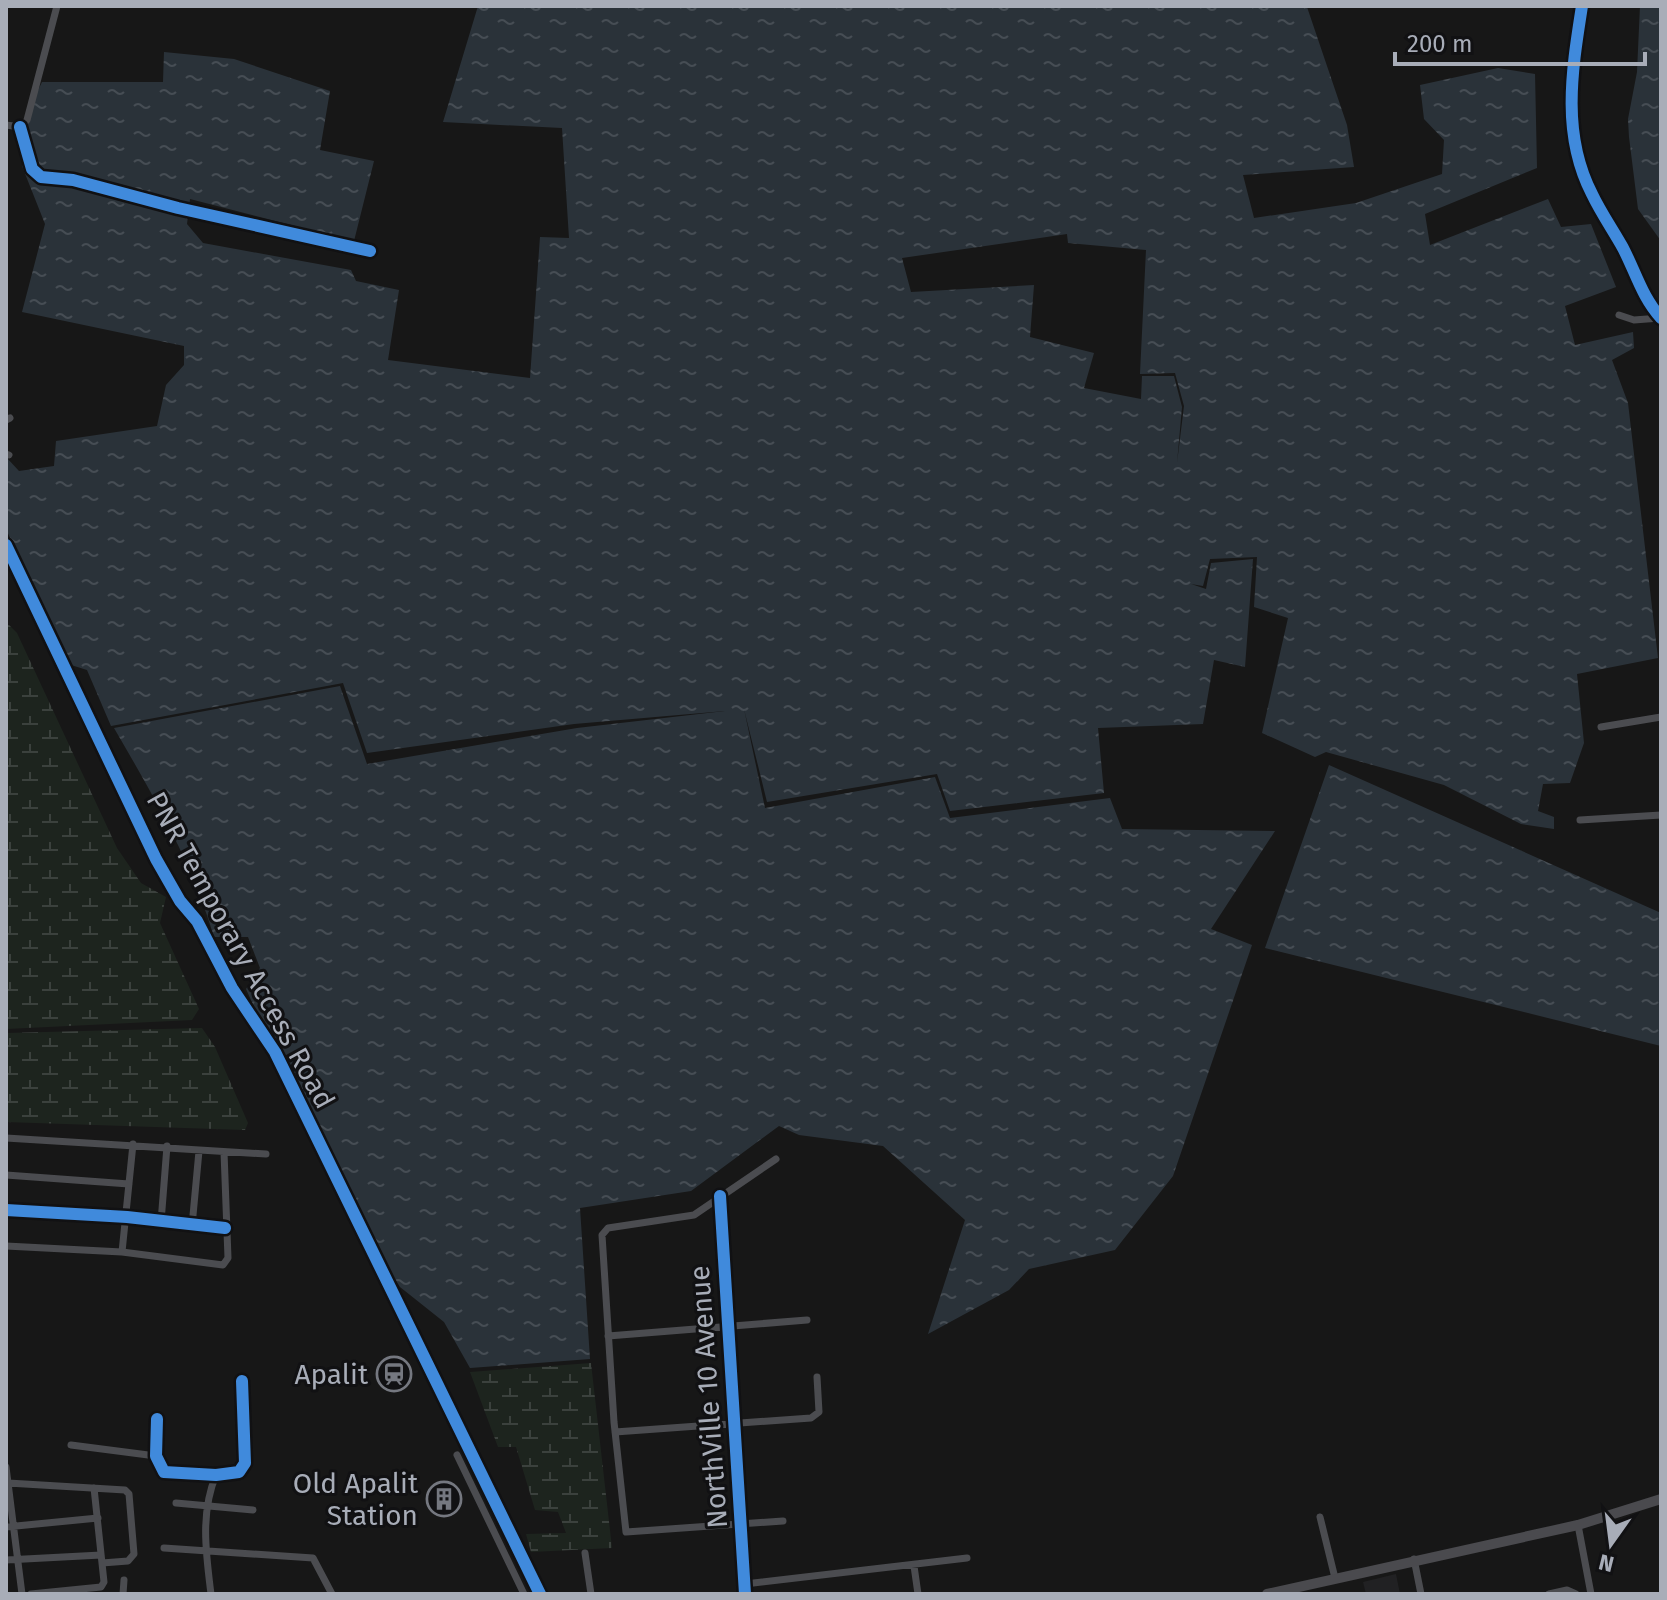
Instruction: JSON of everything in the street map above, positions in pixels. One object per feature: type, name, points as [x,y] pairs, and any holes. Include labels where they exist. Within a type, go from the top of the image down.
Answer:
[{"type":"main road","points":[[1275,1593],[1414,1559],[1578,1525],[1661,1499]]},
{"type":"street","points":[[57,6],[29,112],[20,127],[32,169],[41,177],[73,180],[178,208],[370,251]]},
{"type":"street","points":[[1582,6],[1570,87],[1579,164],[1591,193],[1624,251],[1635,281],[1661,318]]},
{"type":"street","points":[[6,125],[20,127]]},
{"type":"street","points":[[1619,315],[1634,320],[1661,318]]},
{"type":"street","name":"PNR Temporary Access Road","points":[[6,545],[156,859],[180,901],[197,921],[232,988],[275,1052],[540,1594]]},
{"type":"street","points":[[1601,727],[1661,717]]},
{"type":"street","points":[[1580,820],[1661,815]]},
{"type":"street","points":[[6,1138],[266,1154]]},
{"type":"street","points":[[122,1252],[133,1144]]},
{"type":"street","points":[[161,1222],[167,1146]]},
{"type":"street","points":[[192,1226],[199,1151]]},
{"type":"street","points":[[6,1246],[122,1252],[223,1265],[228,1258],[224,1152]]},
{"type":"street","points":[[776,1159],[694,1215],[603,1230],[615,1432],[626,1532],[783,1521]]},
{"type":"street","points":[[6,1175],[129,1184]]},
{"type":"street","name":"NorthVille 10 Avenue","points":[[720,1196],[745,1594]]},
{"type":"street","points":[[6,1210],[127,1217],[225,1228]]},
{"type":"street","points":[[608,1336],[807,1320]]},
{"type":"street","points":[[615,1432],[818,1416],[817,1377]]},
{"type":"street","points":[[157,1419],[156,1456],[159,1466],[171,1474],[216,1475],[244,1469],[242,1381]]},
{"type":"street","points":[[71,1445],[156,1456]]},
{"type":"street","points":[[457,1455],[524,1594]]},
{"type":"street","points":[[6,1467],[10,1527],[22,1594]]},
{"type":"street","points":[[211,1594],[205,1549],[207,1505],[216,1475]]},
{"type":"street","points":[[6,1560],[128,1561],[134,1554],[132,1501],[125,1490],[8,1488]]},
{"type":"street","points":[[31,1594],[101,1587],[102,1559],[94,1488]]},
{"type":"street","points":[[176,1503],[253,1510]]},
{"type":"street","points":[[1320,1517],[1335,1578]]},
{"type":"street","points":[[10,1527],[98,1518]]},
{"type":"street","points":[[1578,1525],[1591,1594]]},
{"type":"street","points":[[164,1548],[313,1558],[332,1594]]},
{"type":"street","points":[[585,1553],[591,1594]]},
{"type":"street","points":[[745,1584],[967,1558]]},
{"type":"street","points":[[1414,1559],[1421,1594]]},
{"type":"street","points":[[914,1566],[918,1594]]},
{"type":"street","points":[[123,1594],[124,1580]]},
{"type":"street","points":[[1549,1594],[1567,1590],[1576,1594]]},
{"type":"shaded area","points":[[1396,1574],[1400,1594],[1366,1594],[1363,1582]]},
{"type":"green space","points":[[9,625],[17,633],[117,848],[141,883],[166,897],[160,923],[199,1009],[192,1020],[6,1029],[6,626]]},
{"type":"green space","points":[[202,1028],[215,1047],[248,1123],[245,1130],[6,1122],[6,1033]]},
{"type":"green space","points":[[591,1363],[612,1548],[531,1552],[526,1534],[566,1533],[558,1512],[535,1510],[516,1447],[498,1447],[470,1372]]},
{"type":"water","points":[[478,6],[1310,6],[1307,7],[1347,125],[1354,167],[1243,175],[1254,218],[1356,203],[1442,174],[1444,140],[1424,119],[1420,85],[1498,68],[1535,74],[1537,168],[1425,214],[1430,245],[1548,199],[1561,227],[1591,224],[1616,287],[1565,306],[1575,345],[1633,332],[1634,348],[1612,360],[1628,403],[1658,658],[1577,674],[1584,743],[1570,783],[1543,784],[1538,811],[1554,817],[1554,829],[1521,824],[1444,785],[1326,752],[1315,757],[1262,733],[1288,618],[1254,607],[1257,557],[1210,559],[1203,586],[1191,584],[1206,589],[1211,563],[1253,559],[1245,667],[1214,660],[1203,724],[1098,728],[1104,793],[950,811],[937,774],[767,802],[744,709],[765,808],[935,777],[950,818],[1110,798],[1122,829],[1275,831],[1211,929],[1252,945],[1173,1176],[1115,1250],[1029,1269],[1009,1290],[928,1334],[965,1220],[883,1146],[799,1135],[779,1126],[691,1191],[580,1208],[590,1359],[470,1368],[444,1322],[400,1287],[340,1197],[246,989],[260,968],[248,937],[214,937],[183,856],[114,728],[340,686],[367,764],[577,728],[725,711],[574,724],[367,753],[343,683],[111,726],[87,670],[68,664],[6,529],[6,457],[19,471],[54,466],[56,441],[157,426],[166,385],[184,365],[184,346],[22,312],[45,224],[22,166],[22,123],[42,82],[163,82],[164,52],[234,59],[330,91],[320,150],[374,161],[354,241],[190,199],[187,224],[203,243],[351,270],[356,281],[399,290],[388,360],[530,378],[540,237],[569,238],[562,128],[443,122]],"holes":[[[1067,234],[1068,243],[1146,250],[1140,374],[1175,373],[1184,406],[1177,463],[1182,407],[1174,376],[1142,376],[1141,399],[1084,388],[1094,353],[1030,337],[1034,285],[911,292],[902,258]]]},
{"type":"water","points":[[1640,6],[1661,6],[1661,241],[1638,209],[1629,137],[1628,119],[1637,72]]},
{"type":"water","points":[[1329,765],[1661,913],[1661,1046],[1265,948]]},
{"type":"cycle path","points":[[1582,6],[1573,78],[1576,148],[1582,171],[1596,201],[1644,293],[1661,318]]},
{"type":"cycle path","points":[[20,127],[32,169],[41,177],[73,180],[178,208],[370,251]]},
{"type":"cycle path","points":[[6,545],[156,859],[180,901],[197,921],[232,988],[275,1052],[540,1594]]},
{"type":"cycle path","points":[[720,1196],[745,1594]]},
{"type":"cycle path","points":[[6,1210],[127,1217],[225,1228]]},
{"type":"cycle path","points":[[157,1419],[156,1456],[164,1472],[216,1475],[239,1472],[245,1463],[242,1381]]},
{"type":"place","name":"Apalit","points":[[394,1374]]},
{"type":"place","name":"Old Apalit Station","points":[[444,1499]]}]
